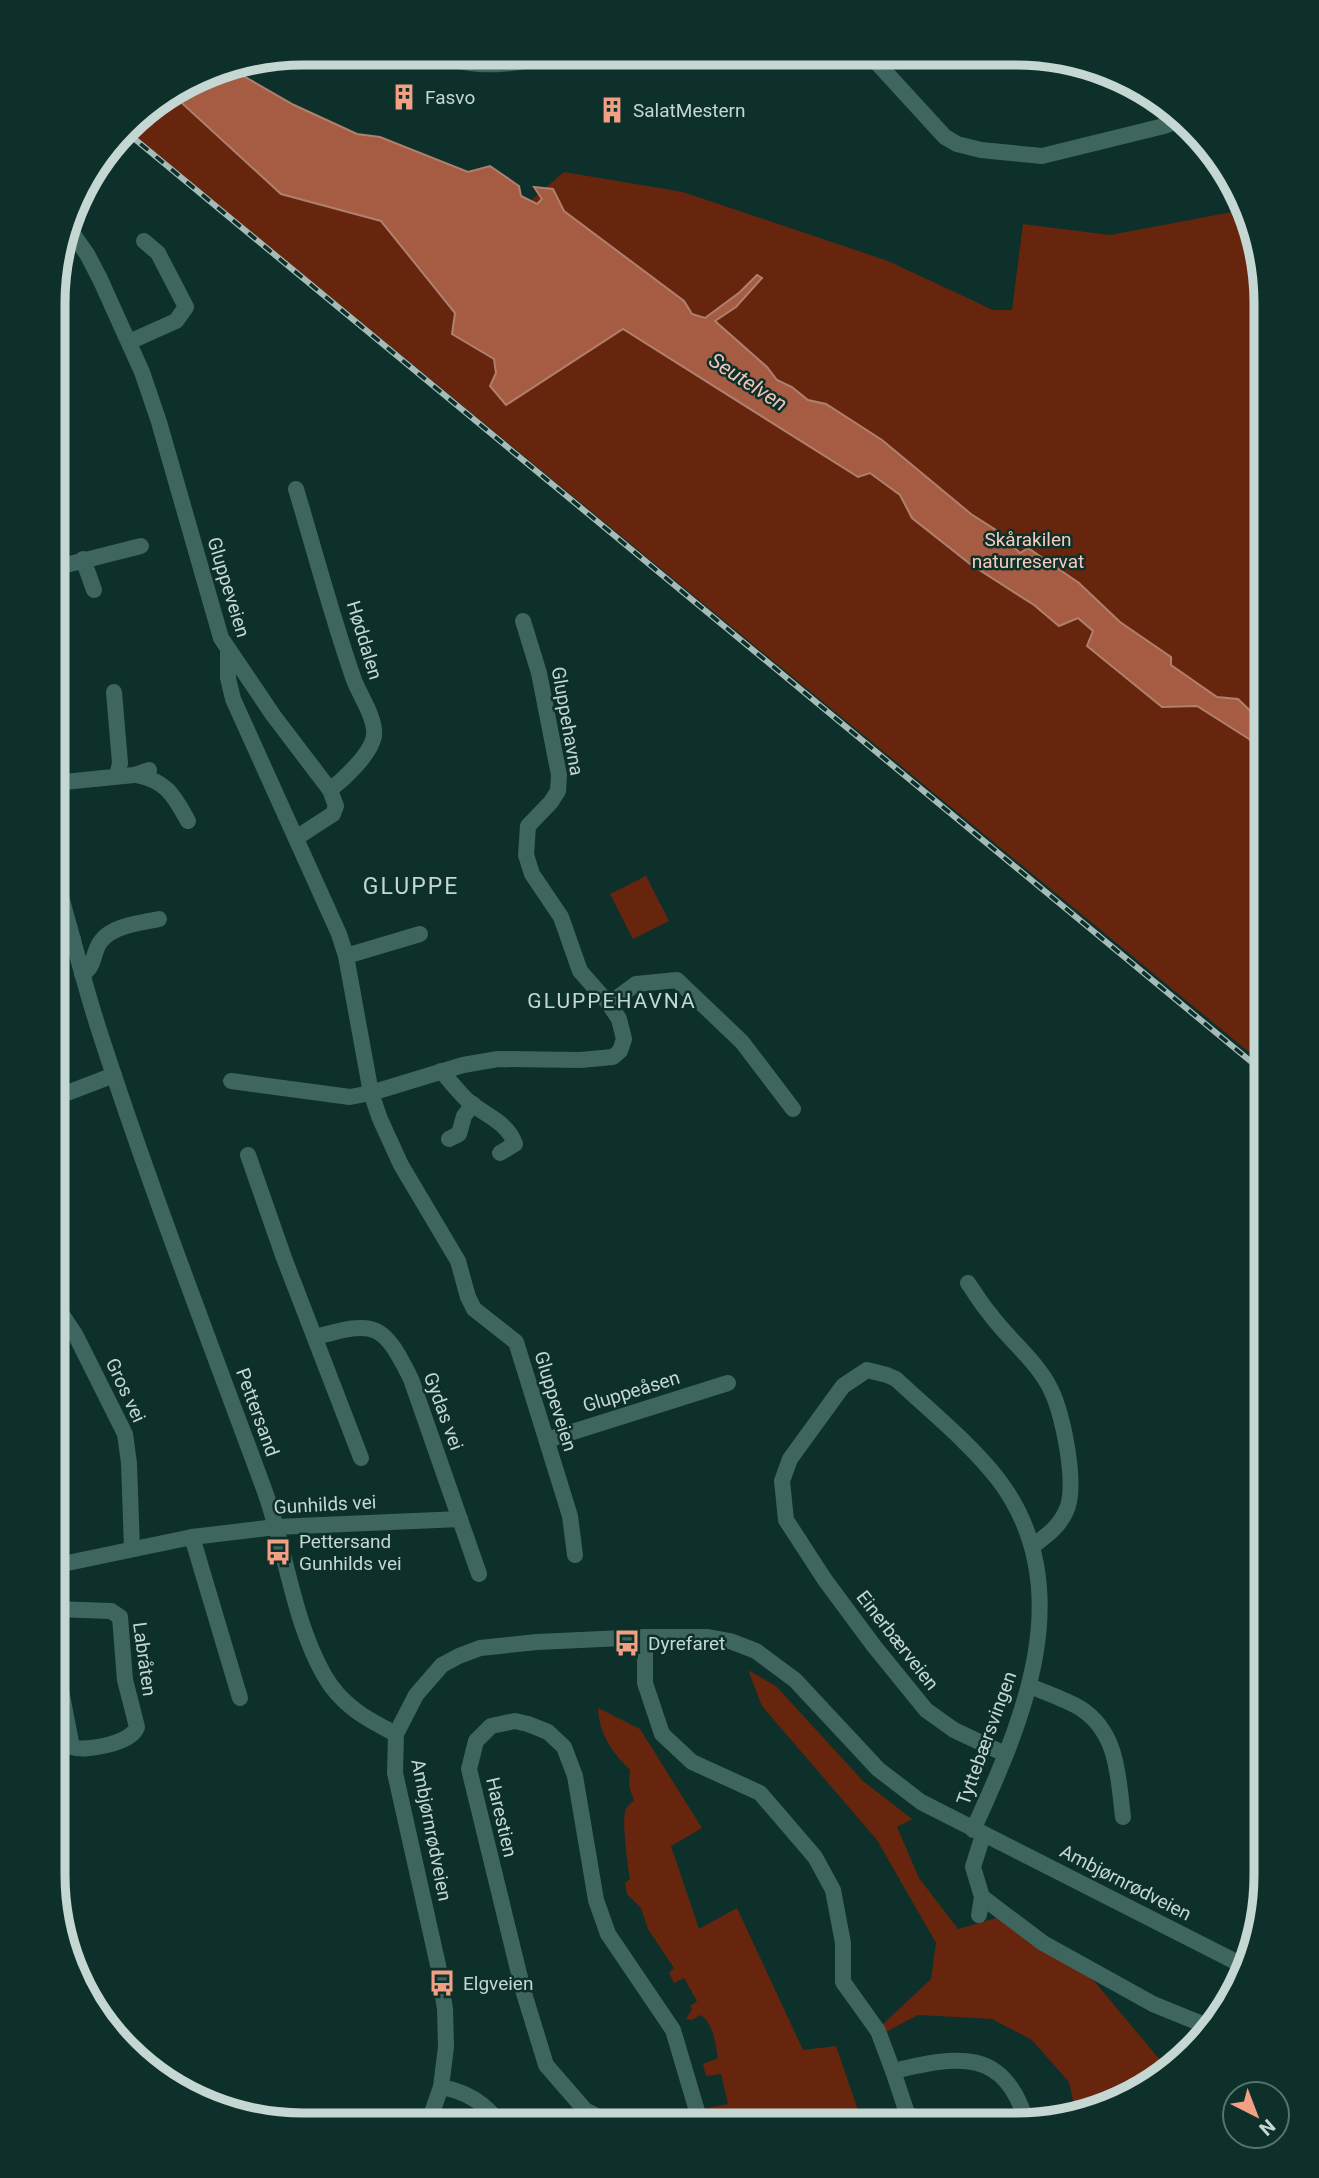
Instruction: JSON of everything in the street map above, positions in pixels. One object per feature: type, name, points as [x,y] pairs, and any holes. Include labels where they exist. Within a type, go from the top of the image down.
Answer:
[{"type":"street","points":[[879,65],[945,137],[957,144],[981,150],[1042,156],[1172,124]]},
{"type":"street","name":"Gluppeveien","points":[[74,236],[92,262],[129,342],[159,422],[216,627],[228,649],[228,678],[233,699],[339,934],[346,956],[371,1093],[391,1147],[460,1265],[474,1309],[516,1342],[570,1516],[575,1555]]},
{"type":"street","points":[[129,342],[176,321],[186,307],[159,253],[144,241]]},
{"type":"street","name":"Høddalen","points":[[296,489],[354,681],[371,720],[374,734],[370,746],[360,760],[330,790]]},
{"type":"street","points":[[65,565],[141,546]]},
{"type":"street","points":[[83,559],[94,590]]},
{"type":"street","name":"Gluppehavna","points":[[371,1093],[441,1071],[498,1059],[580,1060],[612,1056],[620,1051],[624,1039],[619,1019],[580,971],[561,917],[532,874],[526,855],[528,826],[551,802],[558,790],[559,775],[539,673],[523,621]]},
{"type":"street","points":[[228,649],[273,715],[330,790],[336,806],[333,814],[296,838]]},
{"type":"street","points":[[114,692],[120,752],[117,776]]},
{"type":"street","points":[[65,782],[142,772],[165,786],[188,821]]},
{"type":"street","name":"Pettersand","points":[[65,911],[114,1075],[276,1527],[299,1612],[323,1674],[338,1697],[354,1712],[396,1734]]},
{"type":"street","points":[[82,974],[91,967],[99,944],[106,936],[119,929],[159,919]]},
{"type":"street","points":[[346,956],[420,934]]},
{"type":"street","points":[[65,942],[73,939]]},
{"type":"street","points":[[609,1004],[636,984],[677,981],[742,1042],[793,1109]]},
{"type":"street","points":[[441,1071],[473,1104],[500,1122],[514,1140],[513,1148],[500,1153]]},
{"type":"street","points":[[65,1094],[114,1075]]},
{"type":"street","points":[[230,1080],[350,1097],[371,1093]]},
{"type":"street","points":[[449,1139],[458,1134],[464,1116],[473,1104]]},
{"type":"street","points":[[248,1155],[284,1258],[361,1458]]},
{"type":"street","points":[[968,1283],[990,1315],[1051,1388],[1063,1425],[1070,1475],[1068,1509],[1054,1530],[1033,1546]]},
{"type":"street","name":"Gros vei","points":[[65,1319],[125,1434],[129,1463],[132,1549]]},
{"type":"street","name":"Gydas vei","points":[[316,1337],[345,1328],[365,1326],[378,1331],[391,1343],[411,1379],[479,1574]]},
{"type":"street","name":"Tyttebærsvingen","points":[[786,1520],[782,1481],[790,1459],[843,1386],[867,1370],[896,1379],[980,1458],[1000,1482],[1033,1546],[1040,1593],[1040,1633],[1030,1686],[979,1832]]},
{"type":"street","name":"Gluppeåsen","points":[[547,1440],[729,1383]]},
{"type":"street","name":"Gunhilds vei","points":[[65,1563],[192,1537],[276,1527],[460,1519]]},
{"type":"street","name":"Einerbærveien","points":[[786,1520],[833,1591],[926,1710],[954,1730],[1005,1754]]},
{"type":"street","points":[[192,1537],[240,1698]]},
{"type":"street","name":"Labråten","points":[[65,1609],[111,1611],[120,1617],[125,1680],[137,1727],[134,1733],[125,1739],[79,1749],[72,1747],[65,1711]]},
{"type":"street","points":[[645,1637],[645,1683],[662,1734],[692,1762],[760,1793],[815,1857],[833,1890],[843,1943],[843,1982],[878,2031],[907,2113]]},
{"type":"street","name":"Ambjørnrødveien","points":[[432,2113],[441,2087],[446,2047],[445,2010],[438,1965],[395,1773],[396,1734],[416,1695],[442,1665],[459,1656],[497,1645],[645,1637],[708,1637],[756,1651],[795,1680],[878,1769],[921,1802],[1237,1963]]},
{"type":"street","points":[[1030,1686],[1079,1707],[1097,1721],[1107,1734],[1116,1763],[1123,1817]]},
{"type":"street","name":"Harestien","points":[[591,2113],[585,2110],[546,2065],[523,1990],[469,1769],[476,1741],[491,1726],[514,1721],[528,1724],[548,1732],[564,1747],[575,1776],[596,1900],[608,1934],[673,2029],[697,2113]]},
{"type":"street","points":[[979,1832],[973,1867],[982,1897],[979,1914]]},
{"type":"street","points":[[982,1897],[1043,1943],[1153,2004],[1202,2024]]},
{"type":"street","points":[[892,2071],[959,2059],[990,2066],[1009,2081],[1024,2113]]},
{"type":"street","points":[[441,2087],[472,2096],[492,2113]]},
{"type":"green space","name":"Skårakilen naturreservat","points":[[179,100],[281,194],[381,221],[432,285],[564,172],[683,192],[888,261],[993,310],[1012,310],[1023,224],[1110,235],[1236,211],[1250,256],[1254,303],[1254,1056],[134,136]]},
{"type":"green space","points":[[646,876],[669,921],[633,939],[610,894]]},
{"type":"green space","points":[[748,1670],[776,1686],[863,1781],[912,1819],[897,1827],[919,1878],[958,1929],[1000,1917],[1094,1981],[1162,2063],[1107,2095],[1074,2106],[1069,2082],[1032,2040],[992,2019],[918,2015],[886,2032],[881,2026],[931,1979],[936,1943],[877,1840],[762,1706]]},
{"type":"green space","points":[[598,1708],[640,1729],[702,1828],[671,1846],[699,1929],[737,1908],[803,2050],[836,2046],[859,2113],[703,2113],[702,2109],[728,2104],[721,2074],[706,2076],[703,2064],[718,2058],[713,2034],[701,2015],[692,2020],[686,2019],[692,2009],[690,2006],[697,2001],[684,1978],[674,1983],[669,1973],[674,1968],[648,1929],[641,1908],[627,1894],[625,1883],[630,1879],[624,1822],[626,1809],[634,1801],[629,1786],[630,1770],[608,1742]]},
{"type":"water","name":"Seutelven","points":[[240,73],[294,105],[357,134],[380,137],[468,172],[490,166],[519,186],[521,196],[537,204],[542,199],[534,187],[553,189],[564,211],[684,301],[692,314],[705,318],[740,292],[757,275],[762,278],[736,307],[715,321],[767,367],[777,380],[792,387],[808,400],[826,404],[882,440],[971,514],[996,530],[1020,553],[1028,548],[1079,583],[1120,622],[1171,657],[1171,665],[1217,697],[1238,699],[1254,714],[1254,743],[1197,706],[1162,707],[1087,646],[1093,631],[1078,618],[1059,626],[1034,605],[970,564],[912,518],[900,495],[870,473],[858,477],[623,329],[506,405],[490,386],[496,373],[494,359],[452,334],[455,313],[381,221],[281,194],[179,100],[212,83]]},
{"type":"railway","points":[[133,137],[1254,1064]]},
{"type":"place","name":"Fasvo","points":[[404,97]]},
{"type":"place","name":"SalatMestern","points":[[612,110]]},
{"type":"place","name":"Pettersand Gunhilds vei","points":[[278,1552]]},
{"type":"place","name":"Dyrefaret","points":[[627,1643]]},
{"type":"place","name":"Elgveien","points":[[442,1983]]},
{"type":"district","name":"GLUPPE","points":[[411,886]]},
{"type":"district","name":"GLUPPEHAVNA","points":[[612,1001]]}]
